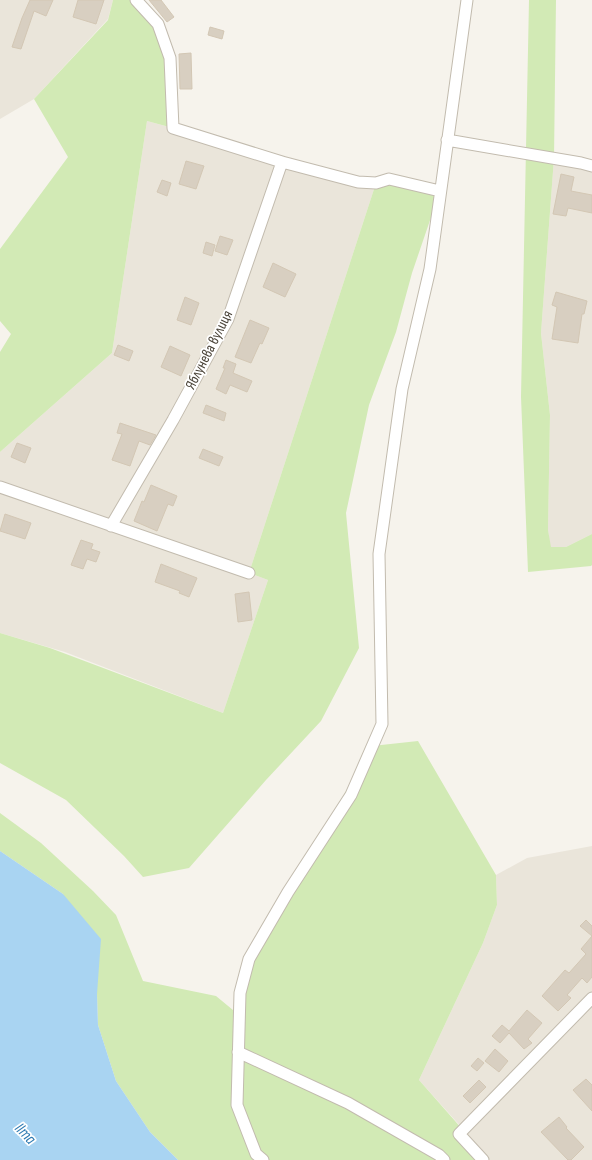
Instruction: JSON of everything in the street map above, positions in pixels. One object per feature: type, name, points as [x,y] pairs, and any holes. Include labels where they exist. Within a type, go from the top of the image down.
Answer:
[{"type":"street","points":[[136,0],[158,24],[170,58],[173,128],[282,162],[358,182],[376,183],[389,179],[440,191]]},
{"type":"street","points":[[264,1160],[256,1154],[237,1105],[240,993],[249,959],[288,892],[351,795],[382,724],[379,554],[402,389],[430,269],[467,0]]},
{"type":"street","points":[[448,140],[592,166]]},
{"type":"street","name":"Яблунева вулиця","points":[[111,526],[173,420],[228,319],[282,162]]},
{"type":"street","points":[[0,487],[249,573]]},
{"type":"street","points":[[483,1160],[459,1134],[592,998]]},
{"type":"street","points":[[238,1052],[348,1103],[439,1155],[444,1160]]},
{"type":"shaded area","points":[[0,0],[113,0],[108,19],[34,99],[0,119]]},
{"type":"shaded area","points":[[147,121],[376,183],[249,573],[268,580],[223,713],[65,652],[0,633],[0,452],[112,353]]},
{"type":"shaded area","points":[[554,158],[592,166],[592,534],[566,547],[550,547],[548,530],[550,415],[541,333]]},
{"type":"shaded area","points":[[592,846],[592,1160],[483,1160],[463,1129],[419,1080],[483,943],[497,905],[496,875],[527,858]]},
{"type":"green space","points":[[113,0],[136,0],[158,24],[170,58],[173,128],[147,121],[112,353],[0,452],[0,352],[11,334],[0,321],[0,249],[68,157],[34,99],[108,20]]},
{"type":"green space","points":[[529,0],[556,0],[554,158],[541,333],[550,415],[548,530],[551,547],[566,547],[592,534],[592,565],[528,572],[521,397]]},
{"type":"green space","points":[[376,183],[440,191],[412,273],[396,332],[369,405],[346,513],[359,648],[321,721],[266,780],[189,868],[143,877],[124,856],[66,800],[0,763],[0,633],[50,648],[223,713],[268,580],[249,573]]},
{"type":"green space","points":[[418,741],[496,875],[497,905],[483,943],[419,1080],[463,1130],[483,1160],[178,1160],[150,1132],[116,1081],[98,1025],[97,994],[63,894],[0,851],[0,813],[41,843],[93,891],[116,915],[143,981],[216,996],[239,1015],[249,959],[372,746]]},
{"type":"water","name":"Ilma","points":[[0,851],[63,894],[101,939],[97,994],[98,1025],[116,1081],[150,1132],[178,1160],[0,1160]]},
{"type":"building","points":[[30,0],[53,0],[46,16],[34,11],[21,49],[12,47],[22,18]]},
{"type":"building","points":[[78,0],[104,0],[96,24],[73,17]]},
{"type":"building","points":[[149,0],[161,0],[174,17],[167,22]]},
{"type":"building","points":[[210,27],[224,31],[222,39],[208,35]]},
{"type":"building","points":[[191,53],[192,89],[180,89],[179,54]]},
{"type":"building","points":[[186,161],[204,166],[196,189],[179,184]]},
{"type":"building","points":[[561,174],[574,177],[571,191],[592,195],[592,213],[568,208],[566,216],[553,214]]},
{"type":"building","points":[[162,180],[171,183],[167,196],[157,192]]},
{"type":"building","points":[[220,236],[233,240],[227,255],[215,251]]},
{"type":"building","points":[[206,242],[215,245],[212,256],[203,253]]},
{"type":"building","points":[[273,263],[296,274],[285,297],[263,287]]},
{"type":"building","points":[[556,292],[587,301],[584,314],[582,314],[578,343],[552,339],[557,307],[552,305]]},
{"type":"building","points":[[185,297],[199,303],[191,325],[177,320]]},
{"type":"building","points":[[250,320],[269,328],[251,363],[235,357]]},
{"type":"building","points":[[118,345],[133,351],[129,361],[114,355]]},
{"type":"building","points":[[170,346],[190,355],[181,376],[161,367]]},
{"type":"building","points":[[226,360],[236,364],[233,373],[252,381],[247,392],[230,385],[226,394],[216,389],[225,368],[223,368]]},
{"type":"building","points":[[206,405],[226,413],[224,421],[203,413]]},
{"type":"building","points":[[120,423],[156,435],[150,445],[139,441],[130,466],[112,460],[122,434],[117,433]]},
{"type":"building","points":[[17,443],[31,448],[25,463],[11,457]]},
{"type":"building","points":[[203,449],[223,457],[219,466],[199,458]]},
{"type":"building","points":[[151,485],[177,496],[173,506],[168,504],[157,531],[134,521],[142,501],[144,502]]},
{"type":"building","points":[[5,514],[31,523],[25,539],[0,531]]},
{"type":"building","points":[[81,540],[93,544],[91,549],[100,552],[96,562],[87,559],[83,569],[71,565]]},
{"type":"building","points":[[161,564],[197,578],[189,597],[179,593],[180,591],[155,582]]},
{"type":"building","points":[[249,592],[252,620],[238,622],[235,594]]},
{"type":"building","points":[[586,920],[592,926],[592,936],[580,926]]},
{"type":"building","points":[[592,936],[592,977],[587,983],[582,978],[567,995],[571,998],[558,1011],[542,996],[565,970],[569,973],[586,954],[581,949]]},
{"type":"building","points":[[527,1010],[542,1023],[528,1039],[532,1043],[524,1049],[509,1033],[500,1043],[492,1036],[502,1025],[509,1031]]},
{"type":"building","points":[[495,1049],[508,1061],[499,1072],[485,1061]]},
{"type":"building","points":[[478,1058],[484,1063],[477,1071],[471,1066]]},
{"type":"building","points":[[586,1079],[592,1085],[592,1111],[573,1090]]},
{"type":"building","points":[[479,1080],[486,1087],[470,1103],[463,1096]]},
{"type":"building","points":[[559,1117],[567,1127],[566,1128],[584,1147],[571,1160],[568,1160],[541,1132]]}]
